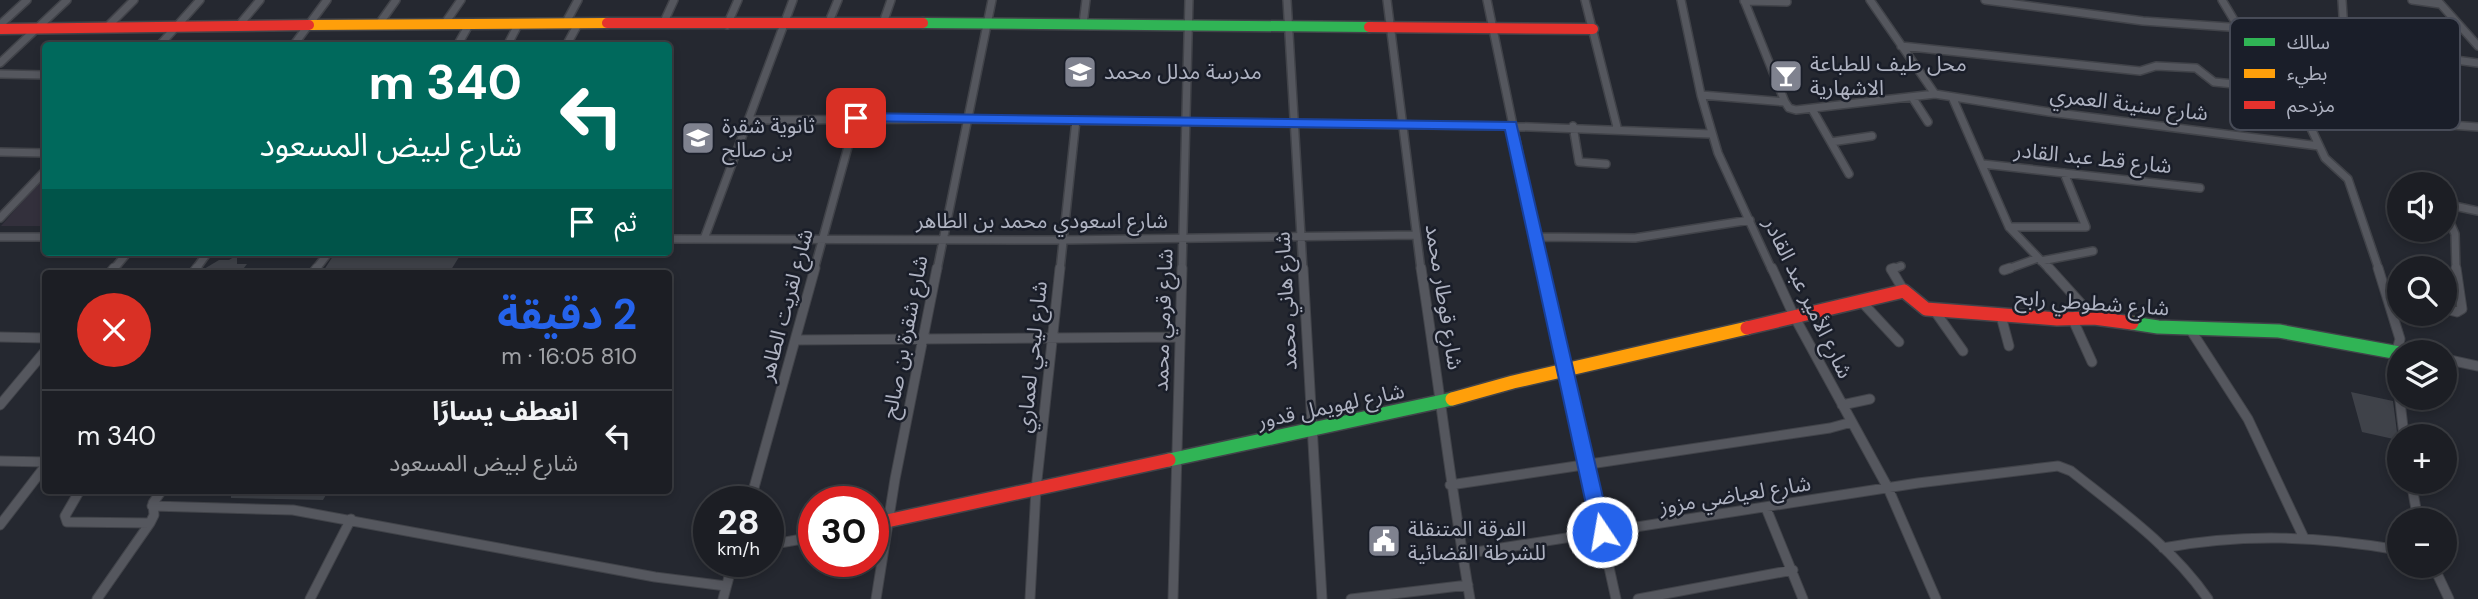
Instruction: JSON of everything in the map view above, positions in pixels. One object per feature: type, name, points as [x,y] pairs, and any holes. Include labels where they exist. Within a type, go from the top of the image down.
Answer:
[{"type":"street","points":[[1,25],[27,0]]},
{"type":"street","points":[[0,62],[33,27],[67,0]]},
{"type":"street","points":[[107,27],[134,0]]},
{"type":"street","points":[[162,42],[200,0]]},
{"type":"street","points":[[240,24],[260,0]]},
{"type":"street","points":[[296,42],[327,0]]},
{"type":"street","points":[[379,24],[396,0]]},
{"type":"street","points":[[444,23],[461,0]]},
{"type":"street","points":[[567,42],[578,0]]},
{"type":"street","points":[[663,24],[674,0]]},
{"type":"street","points":[[727,25],[738,0]]},
{"type":"street","points":[[704,239],[793,0]]},
{"type":"street","points":[[828,24],[838,0]]},
{"type":"street","points":[[883,23],[891,0]]},
{"type":"street","name":"شارع شقرة بن صالح","points":[[889,510],[992,0]]},
{"type":"street","points":[[1083,24],[1086,0]]},
{"type":"street","name":"شارع قرمي محمد","points":[[1173,599],[1189,0]]},
{"type":"street","name":"شارع هاني محمد","points":[[1287,0],[1310,430],[1322,599]]},
{"type":"street","name":"شارع قوطار محمد","points":[[1387,0],[1416,235],[1442,402],[1450,485],[1470,599]]},
{"type":"street","points":[[1487,0],[1511,125],[1616,599]]},
{"type":"street","points":[[1585,0],[1617,127]]},
{"type":"street","name":"شارع الأمير عبد القادر","points":[[1681,0],[1711,134],[1794,316],[1888,488],[1936,599]]},
{"type":"street","points":[[1787,2],[1744,0],[1785,102],[1792,109],[1935,94],[1870,0]]},
{"type":"street","points":[[1987,0],[2143,21],[2230,27]]},
{"type":"street","points":[[2222,0],[2233,18]]},
{"type":"street","points":[[2342,0],[2343,18]]},
{"type":"street","points":[[2412,0],[2439,2],[2453,18]]},
{"type":"street","points":[[1,25],[107,27],[444,23],[987,23],[1593,29]]},
{"type":"street","points":[[459,42],[470,23]]},
{"type":"street","points":[[509,42],[519,23]]},
{"type":"street","points":[[2460,26],[2478,46]]},
{"type":"street","points":[[1901,47],[2140,71],[2155,66],[2196,68],[2214,82],[2230,84]]},
{"type":"street","points":[[2460,61],[2478,63]]},
{"type":"street","points":[[0,74],[42,75]]},
{"type":"street","name":"شارع سنينة العمري","points":[[1935,94],[1953,99],[2319,146]]},
{"type":"street","points":[[1701,95],[1785,102]]},
{"type":"street","points":[[1912,97],[1928,122]]},
{"type":"street","points":[[1953,99],[2009,227],[2039,260],[2065,283],[2094,318]]},
{"type":"street","points":[[1812,109],[1849,174]]},
{"type":"street","name":"شارع لقريت الطاهر","points":[[755,486],[856,118]]},
{"type":"street","points":[[749,120],[970,118],[1294,124],[1573,125],[1711,134]]},
{"type":"street","name":"شارع ليحي لعماري","points":[[1030,599],[1036,489],[1076,120]]},
{"type":"street","points":[[1573,125],[1580,162],[1606,164]]},
{"type":"street","points":[[2460,126],[2478,127]]},
{"type":"street","points":[[2312,130],[2325,158],[2348,179],[2387,293]]},
{"type":"street","points":[[1831,142],[1872,136]]},
{"type":"street","points":[[0,152],[42,153]]},
{"type":"street","name":"شارع قط عبد القادر","points":[[1983,164],[2200,188]]},
{"type":"street","points":[[2009,227],[2086,227],[2064,173]]},
{"type":"street","points":[[0,218],[42,174]]},
{"type":"street","points":[[2457,207],[2478,211]]},
{"type":"street","points":[[1537,237],[1635,238],[1750,220]]},
{"type":"street","name":"شارع اسعودي محمد بن الطاهر","points":[[672,239],[942,237],[1063,240],[1416,235]]},
{"type":"street","points":[[0,237],[42,237]]},
{"type":"street","points":[[2004,270],[2039,260],[2093,251]]},
{"type":"street","points":[[113,270],[125,256]]},
{"type":"street","points":[[315,270],[326,256]]},
{"type":"street","points":[[1794,316],[1904,290],[1891,269],[1901,267]]},
{"type":"street","points":[[2457,277],[2462,309],[2457,312]]},
{"type":"street","name":"شارع شطوطي رابح","points":[[1904,290],[1918,305],[1934,310],[2074,320],[2094,318],[2137,326],[2279,331],[2387,346]]},
{"type":"street","points":[[1860,300],[1899,342]]},
{"type":"street","points":[[1934,310],[1963,351]]},
{"type":"street","name":"شارع لهويمل قدور","points":[[889,520],[1442,402],[1794,316]]},
{"type":"street","points":[[2001,316],[2009,346]]},
{"type":"street","points":[[2074,320],[2092,362]]},
{"type":"street","points":[[2190,328],[2253,428],[2303,536]]},
{"type":"street","points":[[0,337],[42,338]]},
{"type":"street","points":[[796,340],[1180,337]]},
{"type":"street","points":[[0,405],[42,355]]},
{"type":"street","points":[[2457,362],[2478,366]]},
{"type":"street","points":[[1842,405],[1870,399]]},
{"type":"street","points":[[1450,485],[1587,467],[1830,429],[1852,422]]},
{"type":"street","points":[[0,461],[42,463]]},
{"type":"street","name":"شارع لعياضي مزوز","points":[[1463,554],[1888,488],[2058,467],[2071,471],[2163,548],[2199,584],[2208,599]]},
{"type":"street","points":[[0,525],[42,468]]},
{"type":"street","points":[[77,494],[66,511],[67,522],[150,523]]},
{"type":"street","points":[[97,599],[150,523],[154,515],[152,506],[160,494]]},
{"type":"street","points":[[152,506],[293,510],[655,577],[726,586]]},
{"type":"street","points":[[1766,508],[1803,599]]},
{"type":"street","points":[[310,599],[351,519]]},
{"type":"street","points":[[2163,548],[2208,539],[2303,536],[2387,548]]},
{"type":"street","points":[[1637,599],[1793,570]]},
{"type":"street","points":[[723,599],[729,577]]},
{"type":"street","name":"شارع شقرة بن صالح","points":[[876,599],[879,577]]},
{"type":"street","points":[[2439,578],[2449,599]]},
{"type":"street","points":[[1351,599],[1468,585]]},
{"type":"shaded area","points":[[42,178],[42,226],[1,226]]},
{"type":"building","points":[[237,256],[237,264],[247,264],[242,270],[204,269],[219,260],[229,260]]},
{"type":"building","points":[[333,256],[460,256],[451,270],[324,270]]},
{"type":"building","points":[[2351,392],[2387,400],[2387,410],[2394,410],[2396,424],[2387,424],[2387,438],[2362,432]]},
{"type":"building","points":[[231,494],[327,494],[323,500],[231,498]]},
{"type":"traffic: fast","points":[[923,23],[1369,27]]},
{"type":"traffic: fast","points":[[2132,323],[2158,327],[2279,331],[2387,351]]},
{"type":"traffic: fast","points":[[1169,460],[1452,399]]},
{"type":"traffic: slow","points":[[309,25],[607,23]]},
{"type":"traffic: slow","points":[[1452,399],[1513,382],[1747,328]]},
{"type":"traffic: jam","points":[[607,23],[923,23]]},
{"type":"traffic: jam","points":[[0,29],[309,25]]},
{"type":"traffic: jam","points":[[1369,27],[1593,29]]},
{"type":"traffic: jam","points":[[1747,328],[1904,291],[1926,309],[2057,319],[2094,318],[2132,323]]},
{"type":"traffic: jam","points":[[889,521],[1169,460]]},
{"type":"place","name":"مدرسة مدلل محمد","points":[[1080,72]]},
{"type":"place","name":"محل طيف للطباعة الاشهارية","points":[[1786,76]]},
{"type":"place","name":"ثانوية شقرة بن صالح","points":[[698,138]]},
{"type":"place","name":"الفرقة المتنقلة للشرطة القضائية","points":[[1384,541]]},
{"type":"route","points":[[856,118],[1511,125],[1602,532]]}]
